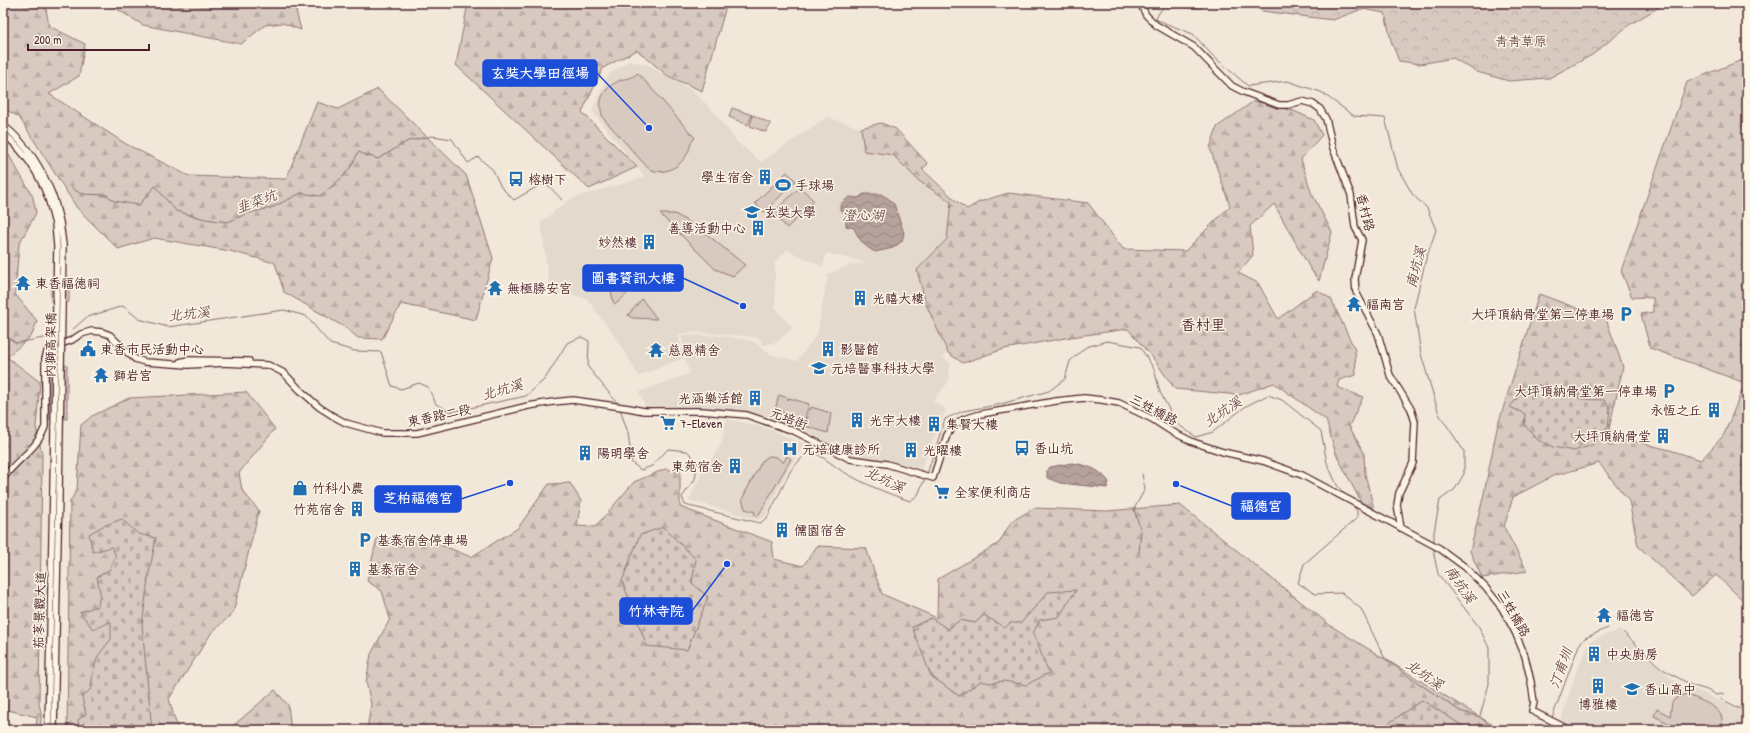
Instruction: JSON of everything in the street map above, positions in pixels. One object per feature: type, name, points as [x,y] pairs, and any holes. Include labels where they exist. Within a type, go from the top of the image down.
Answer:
[{"type":"street","name":"香村路","points":[[1140,3],[1146,14],[1156,25],[1194,47],[1232,86],[1280,105],[1288,105],[1302,101],[1313,104],[1320,109],[1326,119],[1333,148],[1351,195],[1356,227],[1362,240],[1355,278],[1356,292],[1378,334],[1390,375],[1411,410],[1415,422],[1413,463],[1399,493],[1397,505],[1401,528]]},
{"type":"street","points":[[3,125],[24,145],[44,173],[51,200]]},
{"type":"street","points":[[3,133],[21,150],[51,200]]},
{"type":"street","name":"內獅高架橋","points":[[51,200],[60,222],[63,245],[56,491]]},
{"type":"street","name":"東香路二段","points":[[3,478],[8,471],[34,447],[41,437],[45,427],[45,359],[48,350],[72,340],[81,334],[92,331],[102,332],[113,337],[135,359],[145,362],[268,365],[284,373],[324,410],[346,423],[382,433],[417,433],[553,402],[573,400],[644,411]]},
{"type":"street","name":"三姓橋路","points":[[931,477],[946,435],[953,426],[964,419],[981,414],[1056,400],[1084,398],[1119,403],[1152,418],[1169,430],[1193,442],[1223,452],[1263,461],[1302,475],[1363,509],[1439,548],[1465,567],[1485,587],[1505,614],[1515,632],[1525,656],[1534,702],[1532,711],[1570,730]]},
{"type":"street","name":"元培街","points":[[644,411],[708,411],[747,415],[785,427],[850,459],[887,464],[931,477]]},
{"type":"street","name":"茄苳景觀大道","points":[[48,730],[56,491]]},
{"type":"street","name":"茄苳景觀大道","points":[[54,730],[56,491]]},
{"type":"shaded area","name":"玄奘大學","points":[[629,61],[646,64],[693,91],[714,112],[737,142],[761,162],[827,117],[861,128],[864,151],[893,155],[919,181],[951,202],[947,239],[917,270],[926,304],[948,353],[942,356],[950,363],[949,381],[933,401],[946,409],[921,469],[890,461],[856,458],[833,447],[817,437],[752,414],[647,410],[639,392],[689,374],[681,335],[724,336],[753,341],[770,354],[797,361],[817,334],[828,274],[849,265],[867,263],[826,253],[823,267],[787,250],[775,262],[775,307],[793,328],[777,342],[764,345],[757,337],[691,332],[678,334],[684,358],[639,376],[612,332],[587,299],[571,294],[550,291],[541,222],[570,199],[645,177],[592,111],[609,74]]},
{"type":"shaded area","points":[[727,419],[769,429],[805,444],[790,466],[765,516],[758,520],[689,500],[702,472],[721,445]]},
{"type":"shaded area","name":"香山高中","points":[[1619,630],[1672,679],[1747,713],[1747,730],[1631,730],[1623,725],[1620,730],[1582,730],[1561,720],[1575,675],[1590,641]]},
{"type":"green space","points":[[3,3],[45,3],[49,26],[85,44],[79,76],[49,94],[126,144],[189,176],[286,179],[317,102],[338,109],[378,89],[466,175],[493,258],[476,320],[401,304],[382,339],[358,338],[346,328],[284,292],[275,263],[230,251],[154,238],[118,249],[77,208],[19,117],[3,108]]},
{"type":"green space","points":[[107,3],[294,3],[301,30],[283,23],[265,25],[241,44],[143,25]]},
{"type":"green space","points":[[468,3],[727,3],[702,91],[668,76],[637,50],[603,68],[582,112],[637,167],[589,189],[456,65]]},
{"type":"green space","name":"青青草原","points":[[1248,3],[1666,3],[1629,25],[1592,55],[1549,78],[1509,81],[1477,72],[1453,58],[1420,64],[1399,61],[1391,41],[1385,13],[1362,9],[1333,20],[1262,11]]},
{"type":"green space","points":[[1747,58],[1747,604],[1716,575],[1692,596],[1638,546],[1629,501],[1599,463],[1553,476],[1513,497],[1504,527],[1527,571],[1482,578],[1470,551],[1483,498],[1497,428],[1539,294],[1606,319],[1623,367],[1609,429],[1624,439],[1670,450],[1701,460],[1723,436],[1745,383],[1650,348],[1641,314],[1653,312],[1653,298],[1632,297],[1621,271],[1687,82]]},
{"type":"green space","points":[[638,73],[695,138],[684,159],[670,170],[659,172],[648,168],[603,118],[601,112],[601,101],[605,91],[615,83],[632,77]]},
{"type":"green space","points":[[1254,101],[1294,111],[1314,120],[1322,135],[1301,159],[1311,192],[1332,232],[1319,281],[1311,270],[1274,204],[1250,226],[1253,255],[1238,273],[1258,283],[1278,319],[1317,290],[1331,299],[1355,350],[1356,375],[1339,380],[1337,387],[1363,397],[1349,426],[1364,453],[1365,474],[1374,509],[1361,502],[1336,454],[1326,420],[1274,383],[1239,395],[1175,389],[1153,358],[1128,329],[1004,349],[963,363],[948,353],[926,304],[917,270],[947,239],[951,202],[919,181],[893,155],[864,151],[861,128],[881,123],[896,129],[928,164],[922,169],[955,200],[967,209],[979,202],[1008,193],[1088,203],[1123,249],[1185,251],[1230,206],[1210,148],[1217,127]]},
{"type":"green space","points":[[732,108],[752,115],[748,125],[729,117]]},
{"type":"green space","points":[[753,115],[771,124],[766,132],[750,126]]},
{"type":"green space","points":[[9,155],[33,197],[36,213],[19,244],[15,294],[37,321],[32,335],[7,357],[40,382],[36,427],[42,454],[39,704],[41,712],[41,730],[36,730],[37,717],[3,709],[3,164]]},
{"type":"green space","points":[[787,172],[796,181],[764,212],[755,203]]},
{"type":"green space","points":[[800,187],[814,201],[787,228],[773,213]]},
{"type":"green space","points":[[660,214],[675,214],[699,228],[745,265],[733,276],[715,269]]},
{"type":"green space","points":[[607,266],[632,289],[616,304],[613,302]]},
{"type":"green space","points":[[51,278],[69,278],[69,302],[51,302]]},
{"type":"green space","points":[[642,299],[657,319],[632,318],[628,315]]},
{"type":"green space","points":[[49,365],[67,365],[67,419],[49,419]]},
{"type":"green space","points":[[1538,385],[1550,389],[1572,390],[1581,399],[1604,400],[1610,408],[1608,427],[1592,445],[1574,451],[1553,447],[1538,440],[1524,424],[1525,414],[1510,407],[1523,391]]},
{"type":"green space","points":[[246,392],[275,429],[239,473],[242,490],[259,511],[233,613],[212,632],[169,699],[178,730],[67,730],[70,502],[77,489],[81,425],[92,416],[129,398]]},
{"type":"green space","points":[[779,395],[788,398],[788,400],[789,398],[809,404],[804,422],[784,416],[785,413],[775,410]]},
{"type":"green space","points":[[811,407],[831,413],[828,433],[805,426]]},
{"type":"green space","points":[[769,456],[777,457],[783,463],[787,456],[791,459],[758,516],[754,515],[755,512],[745,509],[742,499],[762,461]]},
{"type":"green space","points":[[665,469],[680,471],[680,507],[772,542],[774,559],[803,566],[817,546],[866,548],[882,594],[937,618],[938,579],[999,543],[1011,522],[1034,508],[1107,511],[1180,505],[1331,626],[1501,730],[367,730],[371,704],[366,682],[371,654],[390,619],[382,591],[367,581],[377,538],[424,538],[471,557],[518,528],[549,484],[570,483],[581,501],[577,526],[595,527],[634,482]]},
{"type":"green space","points":[[122,519],[138,534],[156,538],[148,579],[142,626],[152,730],[79,730],[78,720],[86,714],[82,697],[91,689],[93,672],[98,656],[111,639],[111,622],[93,629],[80,612],[98,606],[100,592],[97,577],[109,570],[116,557],[112,547],[93,552],[89,534],[103,526]]},
{"type":"green space","points":[[663,527],[696,559],[692,583],[708,597],[687,650],[647,646],[622,581],[640,535]]},
{"type":"green space","points":[[1076,590],[1059,617],[1040,620],[1033,633],[1049,673],[1026,685],[1004,681],[990,683],[981,681],[959,696],[931,676],[912,627],[931,618],[948,629],[960,620],[975,623],[984,615],[1005,628],[1010,623],[1021,623],[1048,592]]},
{"type":"green space","points":[[275,690],[288,705],[291,730],[228,730]]},
{"type":"green space","points":[[1686,694],[1712,706],[1718,711],[1722,722],[1720,730],[1682,730],[1654,716],[1657,709],[1670,716],[1672,702],[1678,697]]},
{"type":"green space","points":[[1422,700],[1469,730],[1379,730]]},
{"type":"water","name":"澄心湖","points":[[864,194],[881,194],[894,204],[904,233],[902,241],[893,248],[875,252],[862,242],[854,228],[846,226],[846,214],[840,210],[840,205],[849,197],[858,198]]},
{"type":"water","points":[[1072,463],[1088,466],[1102,474],[1109,482],[1107,488],[1060,483],[1047,478],[1047,470],[1050,467]]},
{"type":"waterway","name":"南坑溪","points":[[1203,3],[1201,8],[1163,7],[1155,19],[1193,34],[1213,56],[1248,86],[1287,81],[1321,92],[1354,116],[1385,118],[1398,169],[1413,195],[1427,208],[1436,230],[1426,259],[1414,308],[1421,354],[1439,414],[1464,451],[1464,474],[1455,489],[1440,500],[1434,532],[1434,542]]},
{"type":"waterway","name":"韭菜坑","points":[[72,188],[81,194],[107,195],[114,201],[139,205],[155,186],[176,211],[205,219],[228,222],[248,213],[271,208],[301,193],[320,196],[338,181],[352,166],[358,152],[378,159],[408,141],[432,136],[452,139],[468,163],[478,157],[493,170],[501,187],[514,200],[540,185],[548,185],[562,200]]},
{"type":"waterway","name":"北坑溪","points":[[72,330],[87,317],[123,306],[139,319],[168,327],[284,310],[306,316],[330,344],[355,351],[381,352],[392,386],[401,389],[419,383],[428,387],[436,404],[451,412],[526,396],[545,379],[567,343],[581,337],[589,341],[588,367],[618,404]]},
{"type":"waterway","name":"北坑溪","points":[[3,317],[5,335],[16,343],[49,337]]},
{"type":"waterway","name":"北坑溪","points":[[927,474],[945,419],[963,411],[997,405],[1049,391],[1065,379],[1070,361],[1086,347],[1107,341],[1140,347],[1154,369],[1160,392],[1176,423],[1196,437],[1213,432],[1246,406],[1268,395],[1282,400],[1321,431],[1327,463],[1337,485],[1345,495]]},
{"type":"waterway","name":"北坑溪","points":[[620,409],[628,433],[632,463],[641,470],[652,466],[668,449],[687,451],[698,462],[695,479],[682,497],[685,505],[760,523],[767,518],[791,470],[808,451],[822,457],[842,471],[859,480],[910,501],[918,495],[925,478]]},
{"type":"waterway","points":[[1139,553],[1141,531],[1134,509],[1145,489],[1142,474]]},
{"type":"waterway","name":"北坑溪","points":[[1352,504],[1357,511],[1357,518],[1304,564],[1298,583],[1315,594],[1342,593],[1361,609],[1384,657],[1408,676],[1460,711],[1480,717],[1494,730]]},
{"type":"waterway","name":"南坑溪","points":[[1434,547],[1438,574],[1479,627],[1489,648],[1489,684],[1480,716]]},
{"type":"waterway","name":"汀甫圳","points":[[1552,718],[1579,645],[1585,638],[1608,628]]},
{"type":"waterway","name":"汀甫圳","points":[[1623,632],[1661,668],[1691,685],[1707,690],[1716,695],[1724,694]]},
{"type":"waterway","points":[[1721,699],[1747,712]]},
{"type":"waterway","name":"汀甫圳","points":[[1548,730],[1550,723]]},
{"type":"place","name":"玄奘大學田徑場","points":[[649,128]]},
{"type":"place","name":"學生宿舍","points":[[765,177]]},
{"type":"place","name":"榕樹下","points":[[516,179]]},
{"type":"place","name":"手球場","points":[[783,185]]},
{"type":"place","name":"玄奘大學","points":[[752,212]]},
{"type":"place","name":"善導活動中心","points":[[758,228]]},
{"type":"place","name":"妙然樓","points":[[649,242]]},
{"type":"place","name":"東香福德祠","points":[[23,283]]},
{"type":"place","name":"無極勝安宮","points":[[495,288]]},
{"type":"place","name":"光禧大樓","points":[[860,298]]},
{"type":"place","name":"福南宮","points":[[1354,304]]},
{"type":"place","name":"圖書資訊大樓","points":[[743,306]]},
{"type":"place","name":"大坪頂納骨堂第二停車場","points":[[1626,314]]},
{"type":"place","name":"東香市民活動中心","points":[[88,349]]},
{"type":"place","name":"影醫館","points":[[828,349]]},
{"type":"place","name":"慈恩精舍","points":[[656,350]]},
{"type":"place","name":"元培醫事科技大學","points":[[819,368]]},
{"type":"place","name":"獅岩宮","points":[[101,375]]},
{"type":"place","name":"大坪頂納骨堂第一停車場","points":[[1669,391]]},
{"type":"place","name":"光涵樂活館","points":[[755,398]]},
{"type":"place","name":"永恆之丘","points":[[1714,410]]},
{"type":"place","name":"光宇大樓","points":[[857,420]]},
{"type":"place","name":"7-Eleven","points":[[668,423]]},
{"type":"place","name":"集賢大樓","points":[[934,424]]},
{"type":"place","name":"大坪頂納骨堂","points":[[1663,436]]},
{"type":"place","name":"香山坑","points":[[1022,448]]},
{"type":"place","name":"元培健康診所","points":[[790,449]]},
{"type":"place","name":"光曜樓","points":[[911,450]]},
{"type":"place","name":"陽明學舍","points":[[585,453]]},
{"type":"place","name":"東苑宿舍","points":[[735,466]]},
{"type":"place","name":"芝柏福德宮","points":[[510,483]]},
{"type":"place","name":"福德宫","points":[[1176,484]]},
{"type":"place","name":"竹科小農","points":[[300,488]]},
{"type":"place","name":"全家便利商店","points":[[942,492]]},
{"type":"place","name":"竹苑宿舍","points":[[357,509]]},
{"type":"place","name":"儒園宿舍","points":[[782,530]]},
{"type":"place","name":"基泰宿舍停車場","points":[[365,540]]},
{"type":"place","name":"竹林寺院","points":[[727,564]]},
{"type":"place","name":"基泰宿舍","points":[[355,569]]},
{"type":"place","name":"福德宮","points":[[1604,615]]},
{"type":"place","name":"中央廚房","points":[[1594,654]]},
{"type":"place","name":"博雅樓","points":[[1598,686]]},
{"type":"place","name":"香山高中","points":[[1632,689]]},
{"type":"district","name":"香村里","points":[[1203,324]]}]
